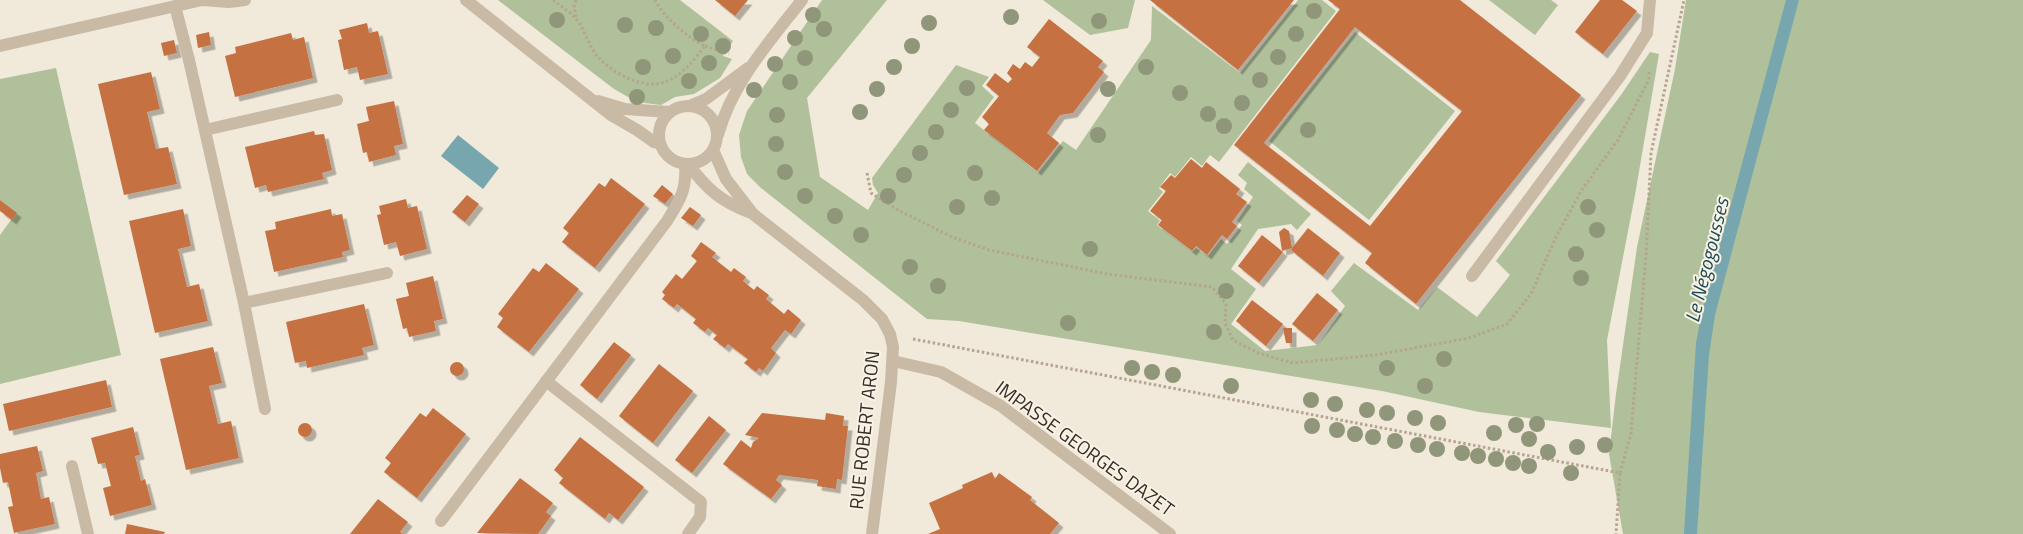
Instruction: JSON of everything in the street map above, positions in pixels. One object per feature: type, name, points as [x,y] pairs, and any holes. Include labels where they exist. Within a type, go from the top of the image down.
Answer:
[{"type":"street","points":[[0,46],[202,0],[229,2],[245,0]]},
{"type":"street","points":[[466,0],[611,115],[638,130],[654,142],[660,143]]},
{"type":"street","points":[[753,64],[706,99],[692,105],[684,105],[669,112],[662,120],[658,132],[660,143],[665,153],[674,161],[687,164],[703,161],[713,150],[722,119],[753,64],[802,0]]},
{"type":"street","points":[[1472,276],[1620,76],[1647,33],[1650,0]]},
{"type":"street","points":[[175,6],[244,303],[265,409]]},
{"type":"street","points":[[591,98],[625,109],[669,112]]},
{"type":"street","points":[[205,130],[337,100]]},
{"type":"street","points":[[692,105],[705,111],[715,122],[717,136]]},
{"type":"street","name":"RUE ROBERT ARON","points":[[713,150],[726,179],[753,214],[863,300],[882,319],[890,334],[893,347],[893,362],[872,534]]},
{"type":"street","points":[[441,521],[667,221],[680,199],[686,182],[687,164]]},
{"type":"street","name":"RUE ROBERT ARON","points":[[687,164],[711,191],[729,204],[753,214]]},
{"type":"street","points":[[244,303],[387,273]]},
{"type":"street","name":"IMPASSE GEORGES DAZET","points":[[893,362],[940,372],[1001,406],[1170,534]]},
{"type":"street","points":[[546,381],[701,502],[700,517],[688,534]]},
{"type":"street","points":[[72,466],[88,534]]},
{"type":"path","points":[[553,0],[576,20],[598,58],[612,70],[630,79],[662,84],[694,60],[705,46]]},
{"type":"path","points":[[576,0],[574,5],[576,20]]},
{"type":"path","points":[[654,0],[692,40],[734,56]]},
{"type":"path","points":[[1616,534],[1620,472],[1631,433],[1646,255],[1651,153],[1684,0]]},
{"type":"path","points":[[867,173],[871,193],[888,204],[952,237],[989,250],[1107,274],[1212,287],[1226,304],[1225,323],[1233,340],[1258,353],[1293,363],[1376,355],[1469,338],[1507,324],[1531,294],[1559,231],[1581,190],[1618,140],[1649,79],[1650,64],[1641,42]]},
{"type":"path","points":[[890,334],[1620,472]]},
{"type":"green space","points":[[498,0],[680,0],[733,41],[723,56],[732,59],[720,78],[694,94],[675,97],[661,105],[637,102],[614,89]]},
{"type":"green space","points":[[822,0],[887,0],[807,98],[820,177],[868,210],[878,193],[873,185],[872,178],[956,65],[989,77],[982,86],[994,97],[975,123],[1038,173],[1063,141],[1076,150],[1151,40],[1152,6],[1240,73],[1298,0],[1322,0],[1336,11],[1219,162],[1210,155],[1202,166],[1191,157],[1175,177],[1170,173],[1159,188],[1163,192],[1148,211],[1160,221],[1157,225],[1192,252],[1196,248],[1208,256],[1221,239],[1227,244],[1242,225],[1237,221],[1253,197],[1244,189],[1247,183],[1238,175],[1248,162],[1311,214],[1297,230],[1291,224],[1258,229],[1231,269],[1256,289],[1231,324],[1265,351],[1318,345],[1345,306],[1331,291],[1354,263],[1418,310],[1437,287],[1477,317],[1510,275],[1496,261],[1621,95],[1650,52],[1659,54],[1635,195],[1607,340],[1611,428],[1479,412],[1382,391],[959,321],[927,319],[761,188],[747,174],[741,157],[739,135],[747,111]]},
{"type":"green space","points":[[1043,0],[1135,0],[1128,28],[1090,35]]},
{"type":"green space","points":[[1489,0],[1551,0],[1558,5],[1535,35]]},
{"type":"green space","points":[[1686,0],[2023,0],[2023,534],[1623,534],[1609,454],[1616,394],[1637,247],[1675,69]]},
{"type":"green space","points":[[1355,32],[1455,111],[1369,220],[1269,141]]},
{"type":"green space","points":[[56,68],[121,355],[0,384],[0,235],[16,213],[0,200],[0,79]]},
{"type":"water","points":[[1786,0],[1799,0],[1715,315],[1709,355],[1697,534],[1684,534],[1696,343],[1701,316]]},
{"type":"water","points":[[458,135],[499,168],[483,189],[441,156]]},
{"type":"building","points":[[715,0],[748,0],[735,16]]},
{"type":"building","points":[[1150,0],[1294,0],[1238,70]]},
{"type":"building","points":[[1328,0],[1460,0],[1581,95],[1416,304],[1365,263],[1372,253],[1234,145],[1340,9]],"holes":[[[1355,27],[1462,111],[1370,226],[1264,143]]]},
{"type":"building","points":[[1600,0],[1622,0],[1637,11],[1603,54],[1575,32]]},
{"type":"building","points":[[1049,19],[1103,61],[1098,67],[1104,72],[1073,113],[1060,115],[1047,133],[1059,143],[1037,171],[984,130],[989,124],[982,117],[999,96],[986,85],[995,73],[1008,83],[1012,79],[1007,73],[1013,64],[1020,69],[1025,62],[1032,67],[1040,57],[1027,47]]},
{"type":"building","points":[[367,23],[369,33],[378,31],[388,74],[360,80],[357,67],[344,70],[338,40],[342,39],[339,30]]},
{"type":"building","points":[[209,32],[211,45],[198,48],[196,35]]},
{"type":"building","points":[[291,33],[293,40],[304,37],[313,78],[235,97],[225,56],[236,53],[235,47]]},
{"type":"building","points":[[174,40],[177,53],[164,56],[161,43]]},
{"type":"building","points":[[151,72],[160,109],[147,112],[156,149],[168,147],[177,184],[124,195],[98,84]]},
{"type":"building","points":[[394,101],[403,144],[394,146],[396,155],[369,162],[367,152],[363,153],[357,124],[369,121],[366,107]]},
{"type":"building","points":[[314,131],[315,135],[324,134],[332,170],[322,173],[324,179],[268,192],[266,185],[255,188],[245,147]]},
{"type":"building","points":[[1191,159],[1202,168],[1206,162],[1240,189],[1236,194],[1247,202],[1232,222],[1237,226],[1227,239],[1222,235],[1207,255],[1196,246],[1192,251],[1158,225],[1162,220],[1150,211],[1166,191],[1160,187],[1171,175],[1175,178]]},
{"type":"building","points":[[611,178],[645,204],[595,268],[562,242],[569,233],[563,228],[599,183],[605,187]]},
{"type":"building","points":[[662,185],[673,194],[665,204],[653,196]]},
{"type":"building","points":[[467,195],[479,204],[465,222],[452,212]]},
{"type":"building","points":[[406,199],[408,208],[417,206],[427,249],[400,256],[396,242],[384,245],[377,215],[381,214],[379,206]]},
{"type":"building","points":[[0,200],[17,213],[12,220],[0,211]]},
{"type":"building","points":[[690,207],[701,215],[693,226],[681,218]]},
{"type":"building","points":[[183,209],[191,246],[178,249],[187,287],[199,284],[208,321],[155,333],[129,221]]},
{"type":"building","points":[[331,209],[332,216],[342,214],[350,250],[342,252],[343,257],[274,272],[265,231],[276,229],[275,222]]},
{"type":"building","points":[[1284,228],[1289,231],[1292,248],[1282,251],[1279,232]]},
{"type":"building","points":[[1308,228],[1340,253],[1323,276],[1291,250]]},
{"type":"building","points":[[1262,235],[1283,252],[1259,283],[1238,266]]},
{"type":"building","points":[[701,242],[716,253],[712,257],[731,272],[734,268],[746,277],[743,281],[754,290],[757,286],[769,295],[766,299],[784,314],[788,309],[801,320],[791,334],[785,330],[771,348],[776,353],[763,371],[759,368],[756,372],[744,363],[748,359],[728,344],[725,348],[713,339],[717,335],[708,328],[705,332],[693,323],[696,319],[677,304],[674,308],[662,299],[665,295],[662,292],[676,274],[682,279],[697,261],[691,256]]},
{"type":"building","points":[[546,263],[579,289],[529,352],[497,327],[503,318],[498,314],[533,268],[539,272]]},
{"type":"building","points":[[433,276],[443,319],[434,321],[436,331],[409,337],[407,328],[403,329],[396,299],[409,296],[406,283]]},
{"type":"building","points":[[1317,293],[1338,310],[1313,341],[1292,324]]},
{"type":"building","points":[[1252,300],[1283,324],[1266,346],[1236,321]]},
{"type":"building","points":[[364,304],[374,345],[362,348],[364,355],[307,368],[306,361],[295,363],[286,322]]},
{"type":"building","points":[[1283,328],[1292,328],[1292,343],[1286,343]]},
{"type":"building","points":[[614,342],[631,355],[597,399],[580,385]]},
{"type":"building","points":[[213,347],[222,383],[209,386],[218,424],[231,421],[239,458],[186,470],[160,359]]},
{"type":"building","points":[[457,362],[462,364],[464,369],[462,374],[457,376],[452,374],[450,369],[452,364]]},
{"type":"building","points":[[659,364],[693,391],[653,443],[619,416]]},
{"type":"building","points":[[106,380],[112,407],[9,431],[3,404]]},
{"type":"building","points":[[433,408],[466,434],[417,498],[384,472],[391,463],[385,458],[420,413],[426,417]]},
{"type":"building","points":[[762,413],[825,420],[826,413],[844,416],[843,426],[848,426],[842,480],[837,479],[836,489],[817,486],[818,480],[779,475],[776,480],[782,485],[771,499],[723,464],[741,440],[751,448],[753,442],[759,438],[745,435]]},
{"type":"building","points":[[709,416],[726,430],[692,473],[675,460]]},
{"type":"building","points":[[305,423],[310,425],[312,430],[310,435],[305,437],[300,435],[298,430],[300,425]]},
{"type":"building","points":[[133,427],[140,455],[135,456],[141,481],[145,479],[152,505],[110,516],[103,488],[111,486],[105,463],[98,464],[91,438]]},
{"type":"building","points":[[580,437],[644,487],[618,520],[609,513],[605,519],[559,483],[563,478],[554,470]]},
{"type":"building","points":[[37,446],[43,471],[36,473],[41,499],[49,497],[55,524],[14,533],[8,507],[13,506],[8,482],[3,483],[0,454]]},
{"type":"building","points":[[992,472],[995,479],[999,473],[1032,497],[1030,500],[1059,523],[1050,534],[928,534],[940,529],[929,503],[963,488],[962,485]]},
{"type":"building","points":[[520,478],[553,503],[546,512],[551,516],[538,534],[477,533]]},
{"type":"building","points":[[378,499],[408,522],[400,532],[403,534],[350,534]]},
{"type":"building","points":[[127,524],[165,532],[164,534],[125,534]]},
{"type":"water label","name":"Le Négogousses","points":[[1707,260]]}]
